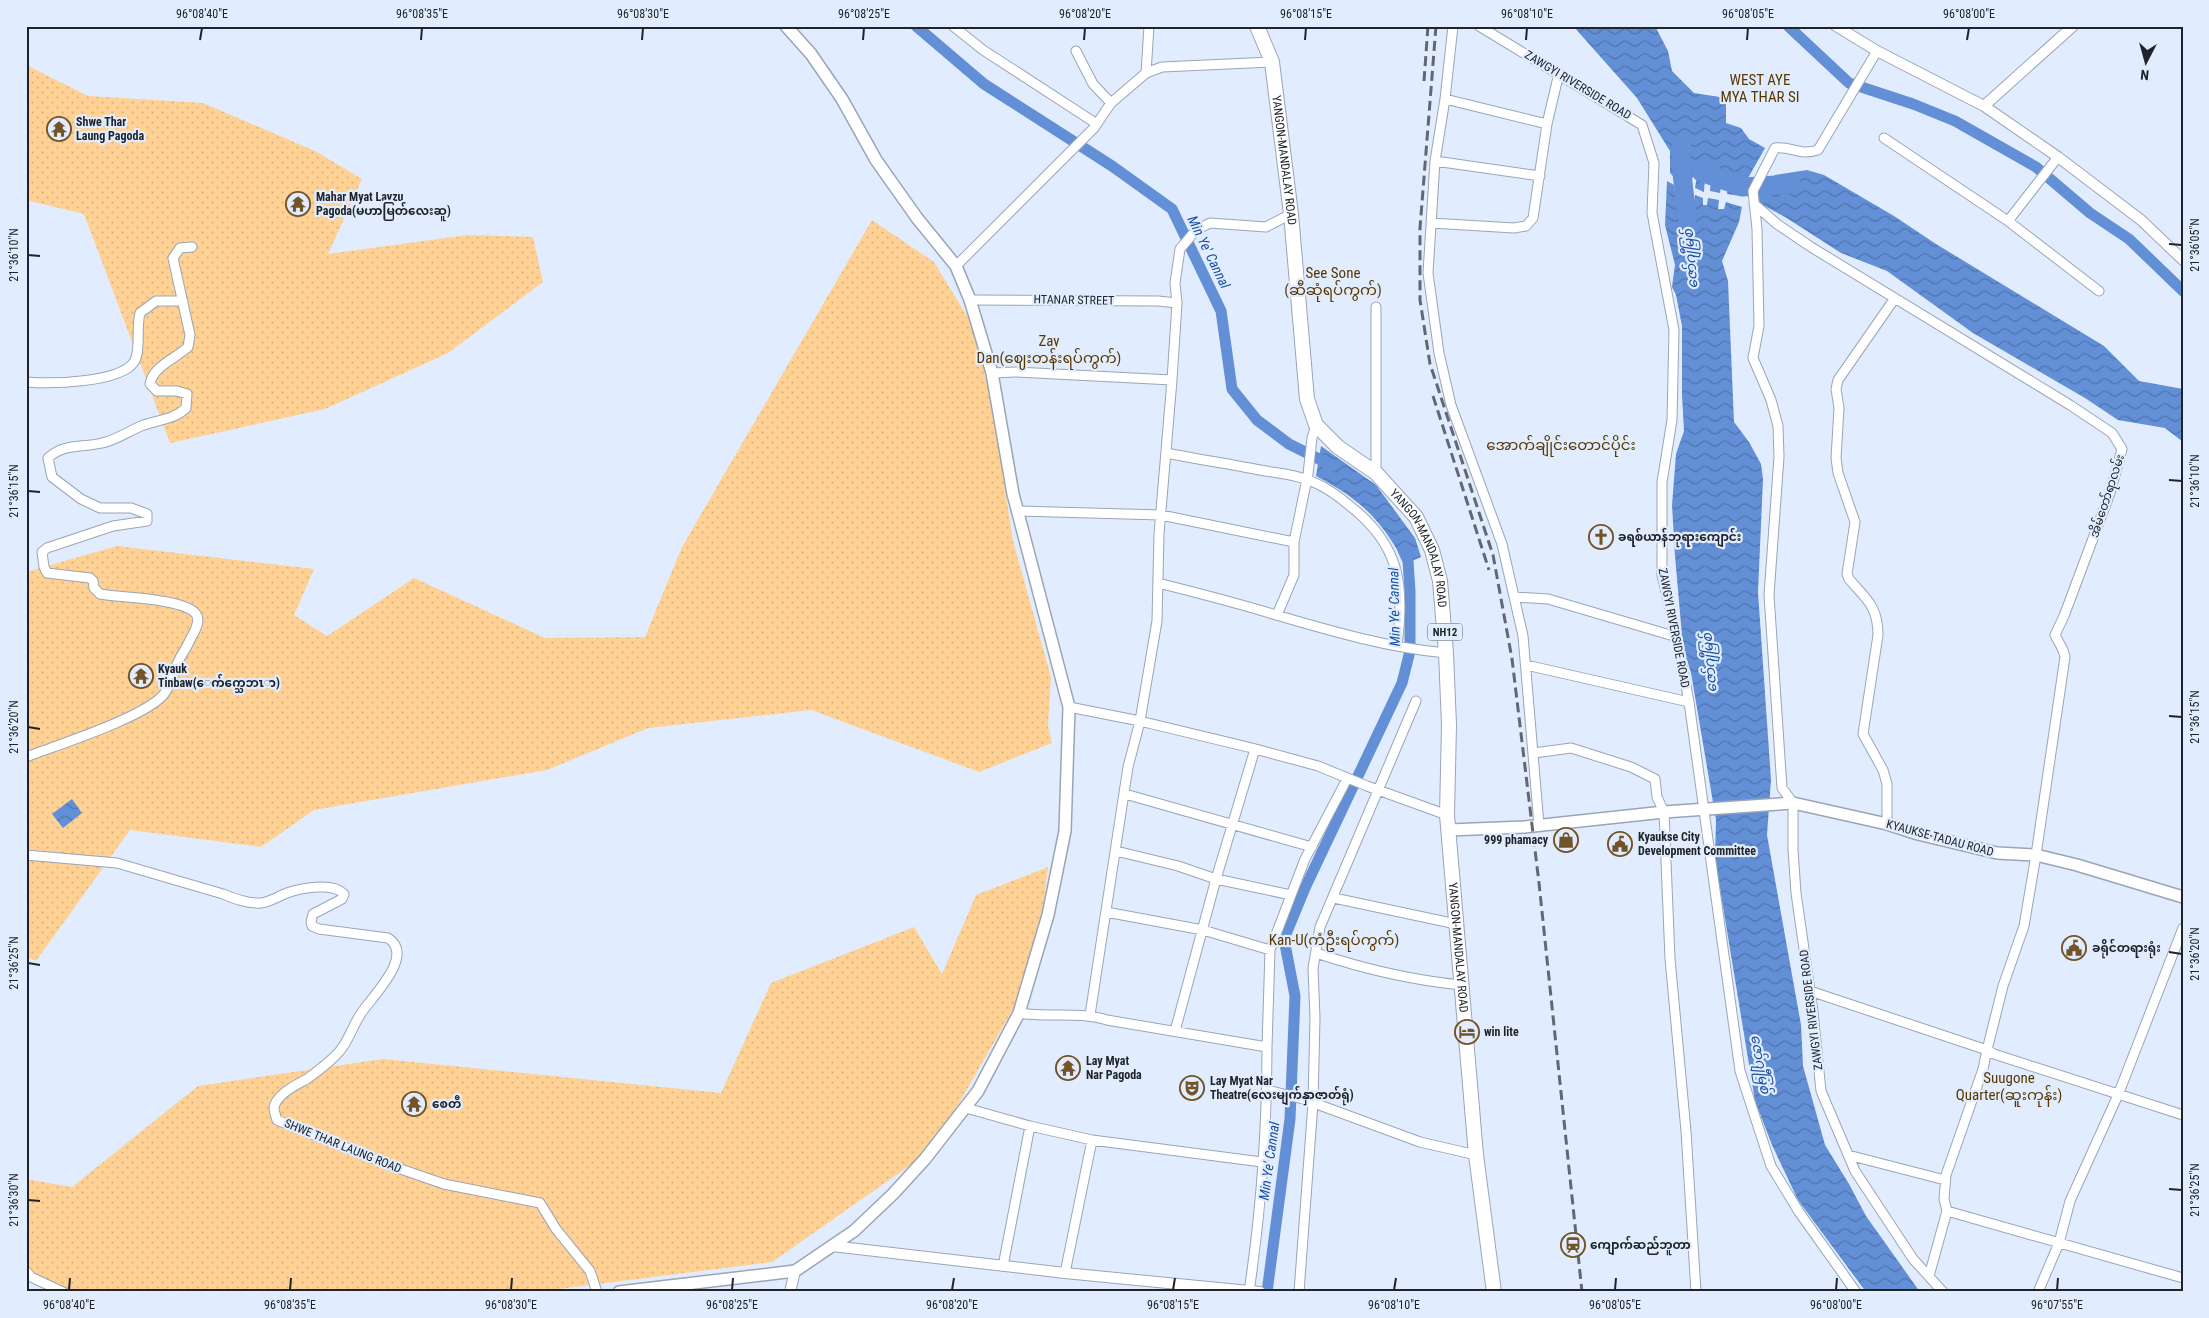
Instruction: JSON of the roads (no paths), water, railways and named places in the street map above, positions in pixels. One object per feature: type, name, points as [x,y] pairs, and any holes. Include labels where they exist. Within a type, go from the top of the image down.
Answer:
[{"type":"highway","name":"YANGON-MANDALAY ROAD","points":[[1258,26],[1272,62],[1291,214],[1307,400],[1314,432],[1376,473],[1416,517],[1432,550],[1440,581],[1449,725],[1447,815],[1476,1155],[1494,1292]]},
{"type":"main road","points":[[620,1292],[693,1287],[795,1271],[854,1231],[893,1194],[925,1159],[978,1091],[1018,1013],[1048,915],[1065,831],[1069,707],[1013,494],[992,373],[970,300],[956,266],[917,218],[876,160],[842,99],[811,54],[786,26]]},
{"type":"main road","name":"KYAUKSE-TADAU ROAD","points":[[1449,830],[1539,825],[1664,812],[1788,803],[1887,824],[1918,834],[1997,853],[2036,855],[2077,865],[2183,897]]},
{"type":"street","points":[[953,26],[983,50],[1095,126]]},
{"type":"street","points":[[1146,73],[1149,26]]},
{"type":"street","points":[[1453,26],[1436,162],[1428,273],[1438,354],[1451,405],[1502,544],[1523,636],[1539,825]]},
{"type":"street","name":"ZAWGYI RIVERSIDE ROAD","points":[[1479,26],[1642,125],[1654,163],[1652,213],[1674,330],[1672,420],[1662,482],[1662,575],[1677,637],[1708,810],[1717,914],[1740,1071],[1771,1166],[1799,1212],[1856,1292]]},
{"type":"street","points":[[1836,26],[1877,51],[1984,106],[2058,157],[2141,220],[2183,260]]},
{"type":"street","points":[[1984,106],[2073,26]]},
{"type":"street","points":[[1076,51],[1093,84],[1111,103]]},
{"type":"street","name":"ZAWGYI RIVERSIDE ROAD","points":[[1877,51],[1818,150],[1808,153],[1794,152],[1782,147],[1775,148],[1753,191],[1757,229],[1759,326],[1753,358],[1771,400],[1778,426],[1779,457],[1769,595],[1782,788],[1788,803],[1796,893],[1810,990],[1821,1091],[1855,1171],[1913,1259],[1943,1292]]},
{"type":"street","points":[[956,266],[1095,126],[1111,103],[1146,73],[1162,67],[1272,62]]},
{"type":"street","points":[[1431,223],[1514,228],[1526,226],[1533,218],[1547,124],[1559,73]]},
{"type":"street","points":[[1445,99],[1547,124]]},
{"type":"street","points":[[1884,138],[2008,222],[2099,291]]},
{"type":"street","points":[[2008,222],[2058,157]]},
{"type":"street","points":[[1436,162],[1540,176]]},
{"type":"street","name":"အိမ်တော်ရာလမ်း","points":[[1754,204],[1790,233],[2070,405],[2112,433],[2122,449],[2110,493],[2064,616],[2055,635],[2065,657],[2036,855]]},
{"type":"street","points":[[1090,1015],[1128,767],[1140,721],[1156,621],[1161,515],[1177,304],[1175,283],[1180,249],[1196,230],[1210,223],[1266,227],[1291,214]]},
{"type":"street","points":[[26,757],[114,723],[151,706],[168,689],[178,660],[196,628],[198,617],[189,610],[158,600],[100,594],[94,588],[93,581],[90,578],[48,573],[42,559],[42,552],[47,548],[112,526],[138,524],[147,521],[146,514],[140,510],[100,508],[81,498],[52,476],[48,458],[61,448],[102,443],[115,439],[142,426],[180,414],[186,408],[187,394],[177,391],[157,390],[150,384],[152,376],[160,367],[180,355],[188,347],[190,335],[173,258],[180,248],[192,247]]},
{"type":"street","points":[[1887,824],[1887,784],[1883,770],[1863,734],[1878,634],[1878,621],[1876,611],[1849,579],[1848,574],[1855,522],[1838,474],[1836,458],[1839,408],[1836,389],[1838,380],[1895,298]]},
{"type":"street","name":"HTANAR STREET","points":[[970,300],[1158,300],[1177,304]]},
{"type":"street","points":[[26,382],[67,383],[98,378],[123,371],[134,363],[138,354],[137,332],[140,313],[156,301],[183,301]]},
{"type":"street","points":[[1376,307],[1376,473]]},
{"type":"street","points":[[992,373],[1016,372],[1172,380]]},
{"type":"street","points":[[1277,615],[1294,575],[1294,542],[1314,432]]},
{"type":"street","points":[[1166,453],[1306,476],[1336,494],[1365,518],[1385,541],[1395,566],[1398,580],[1400,619],[1397,645]]},
{"type":"street","points":[[1019,511],[1161,515],[1294,542]]},
{"type":"street","points":[[1158,583],[1307,625],[1409,648],[1446,653]]},
{"type":"street","points":[[1514,597],[1548,600],[1677,637]]},
{"type":"street","points":[[1526,665],[1689,702]]},
{"type":"street","points":[[1299,1292],[1313,1103],[1315,1018],[1313,968],[1320,927],[1334,898],[1369,809],[1416,701]]},
{"type":"street","points":[[1069,707],[1140,721],[1318,766],[1350,780],[1447,815]]},
{"type":"street","points":[[1534,753],[1571,748],[1631,767],[1655,779],[1657,797],[1664,812],[1670,959],[1699,1291]]},
{"type":"street","points":[[1175,1031],[1216,879],[1255,749]]},
{"type":"street","points":[[832,1246],[1065,1274],[1252,1291],[1267,1090],[1270,950],[1312,847],[1350,780]]},
{"type":"street","points":[[1125,794],[1312,847]]},
{"type":"street","points":[[1116,851],[1178,866],[1216,879],[1291,895]]},
{"type":"street","name":"SHWE THAR LAUNG ROAD","points":[[26,854],[117,863],[256,903],[264,903],[296,890],[328,888],[340,890],[344,894],[342,899],[313,914],[312,926],[319,929],[388,938],[396,943],[398,948],[395,964],[391,974],[360,1015],[341,1049],[333,1058],[307,1078],[294,1085],[275,1102],[273,1110],[277,1120],[388,1165],[444,1184],[540,1203],[556,1229],[590,1271],[598,1292]]},
{"type":"street","points":[[1929,1276],[1947,1211],[1944,1199],[1945,1180],[1983,1069],[2003,986],[2024,926],[2036,855]]},
{"type":"street","points":[[1334,898],[1456,924]]},
{"type":"street","points":[[1106,912],[1203,930],[1270,950]]},
{"type":"street","points":[[2038,1292],[2059,1243],[2070,1200],[2118,1095],[2183,928]]},
{"type":"street","points":[[1316,953],[1355,966],[1415,980],[1461,986]]},
{"type":"street","points":[[1810,990],[1994,1054],[2183,1115]]},
{"type":"street","points":[[1018,1013],[1036,1016],[1090,1015],[1107,1020],[1267,1046]]},
{"type":"street","points":[[1267,1090],[1302,1099],[1420,1142],[1476,1155]]},
{"type":"street","points":[[966,1108],[1030,1126],[1092,1140],[1262,1162]]},
{"type":"street","points":[[1003,1266],[1030,1126]]},
{"type":"street","points":[[1065,1274],[1092,1140]]},
{"type":"street","points":[[1848,1155],[1945,1180]]},
{"type":"street","points":[[1947,1211],[2183,1278]]},
{"type":"street","points":[[26,1271],[31,1277],[63,1292]]},
{"type":"street","points":[[790,1292],[795,1271]]},
{"type":"water","points":[[1570,26],[1655,26],[1668,51],[1672,71],[1694,93],[1726,98],[1726,123],[1741,128],[1749,139],[1765,148],[1743,187],[1741,196],[1727,194],[1729,181],[1722,180],[1720,193],[1710,191],[1711,178],[1705,177],[1704,192],[1695,188],[1697,175],[1694,174],[1689,187],[1682,183],[1685,170],[1680,167],[1677,180],[1670,173],[1670,151],[1637,98],[1574,27]]},
{"type":"water","points":[[1807,170],[1824,175],[1894,216],[1936,244],[2104,346],[2139,381],[2183,389],[2183,442],[2165,428],[2118,420],[2085,398],[1973,333],[1887,271],[1841,253],[1785,217],[1753,200],[1775,175]]},
{"type":"water","points":[[1667,181],[1674,185],[1674,190],[1679,192],[1680,189],[1688,193],[1686,198],[1694,202],[1695,195],[1703,198],[1703,205],[1707,205],[1708,198],[1719,200],[1718,209],[1724,209],[1726,202],[1742,207],[1739,222],[1722,261],[1728,281],[1734,422],[1749,442],[1761,464],[1763,479],[1758,592],[1771,780],[1767,835],[1801,1025],[1803,1066],[1825,1145],[1866,1216],[1920,1292],[1866,1292],[1798,1200],[1772,1145],[1755,1101],[1715,858],[1716,820],[1691,673],[1683,647],[1672,505],[1676,454],[1684,431],[1682,326],[1676,295],[1672,287],[1675,265],[1665,225]]},
{"type":"water","points":[[1321,446],[1376,485],[1415,538],[1421,557],[1405,564],[1388,535],[1368,512],[1345,493],[1316,476]]},
{"type":"water","points":[[72,799],[82,813],[63,828],[52,814]]},
{"type":"waterway","name":"Min Ye' Cannal","points":[[916,26],[984,84],[1112,166],[1172,209],[1221,311],[1232,389],[1257,420],[1289,444],[1333,466]]},
{"type":"waterway","points":[[1788,26],[1849,83],[1913,104],[1955,121],[2036,167],[2090,213],[2129,239],[2183,291]]},
{"type":"waterway","name":"ဇော်ဂျီမြစ်","points":[[1682,142],[1681,165],[1687,217]]},
{"type":"waterway","points":[[1701,172],[1743,187],[1791,184]]},
{"type":"waterway","name":"Min Ye' Cannal","points":[[1267,1292],[1290,1119],[1295,996],[1284,939],[1305,888],[1402,683],[1410,651],[1408,561],[1403,550]]},
{"type":"railway","points":[[1424,81],[1428,26]]},
{"type":"railway","points":[[1436,26],[1420,228],[1420,300],[1430,364],[1493,555],[1512,659],[1539,883],[1582,1292]]},
{"type":"railway","points":[[1433,396],[1489,570]]},
{"type":"place","name":"Shwe Thar Laung Pagoda","points":[[59,129]]},
{"type":"place","name":"Mahar Myat Layzu Pagoda(မဟာမြတ်လေးဆူ)","points":[[298,204]]},
{"type":"place","name":"ခရစ်ယာန်ဘုရားကျောင်း","points":[[1601,537]]},
{"type":"place","name":"Kyauk Tinbaw(ေက်က္သေဘၤာ)","points":[[141,676]]},
{"type":"place","name":"999 phamacy","points":[[1566,840]]},
{"type":"place","name":"Kyaukse City Development Committee","points":[[1620,844]]},
{"type":"place","name":"ခရိုင်တရားရုံး","points":[[2074,948]]},
{"type":"place","name":"win lite","points":[[1467,1032]]},
{"type":"place","name":"Lay Myat Nar Pagoda","points":[[1068,1068]]},
{"type":"place","name":"Lay Myat Nar Theatre(လေးမျက်နှာဇာတ်ရုံ)","points":[[1192,1088]]},
{"type":"place","name":"စေတီ","points":[[414,1104]]},
{"type":"place","name":"ကျောက်ဆည်ဘူတာ","points":[[1573,1245]]},
{"type":"district","name":"WEST AYE MYA THAR SI","points":[[1760,88]]},
{"type":"district","name":"See Sone (ဆီဆုံရပ်ကွက်)","points":[[1333,282]]},
{"type":"district","name":"Zay Dan(ဈေးတန်းရပ်ကွက်)","points":[[1049,350]]},
{"type":"district","name":"အောက်ချိုင်းတောင်ပိုင်း","points":[[1561,445]]},
{"type":"district","name":"Kan-U(ကံဦးရပ်ကွက်)","points":[[1334,940]]},
{"type":"district","name":"Suugone Quarter(ဆူးကုန်း)","points":[[2009,1086]]}]
